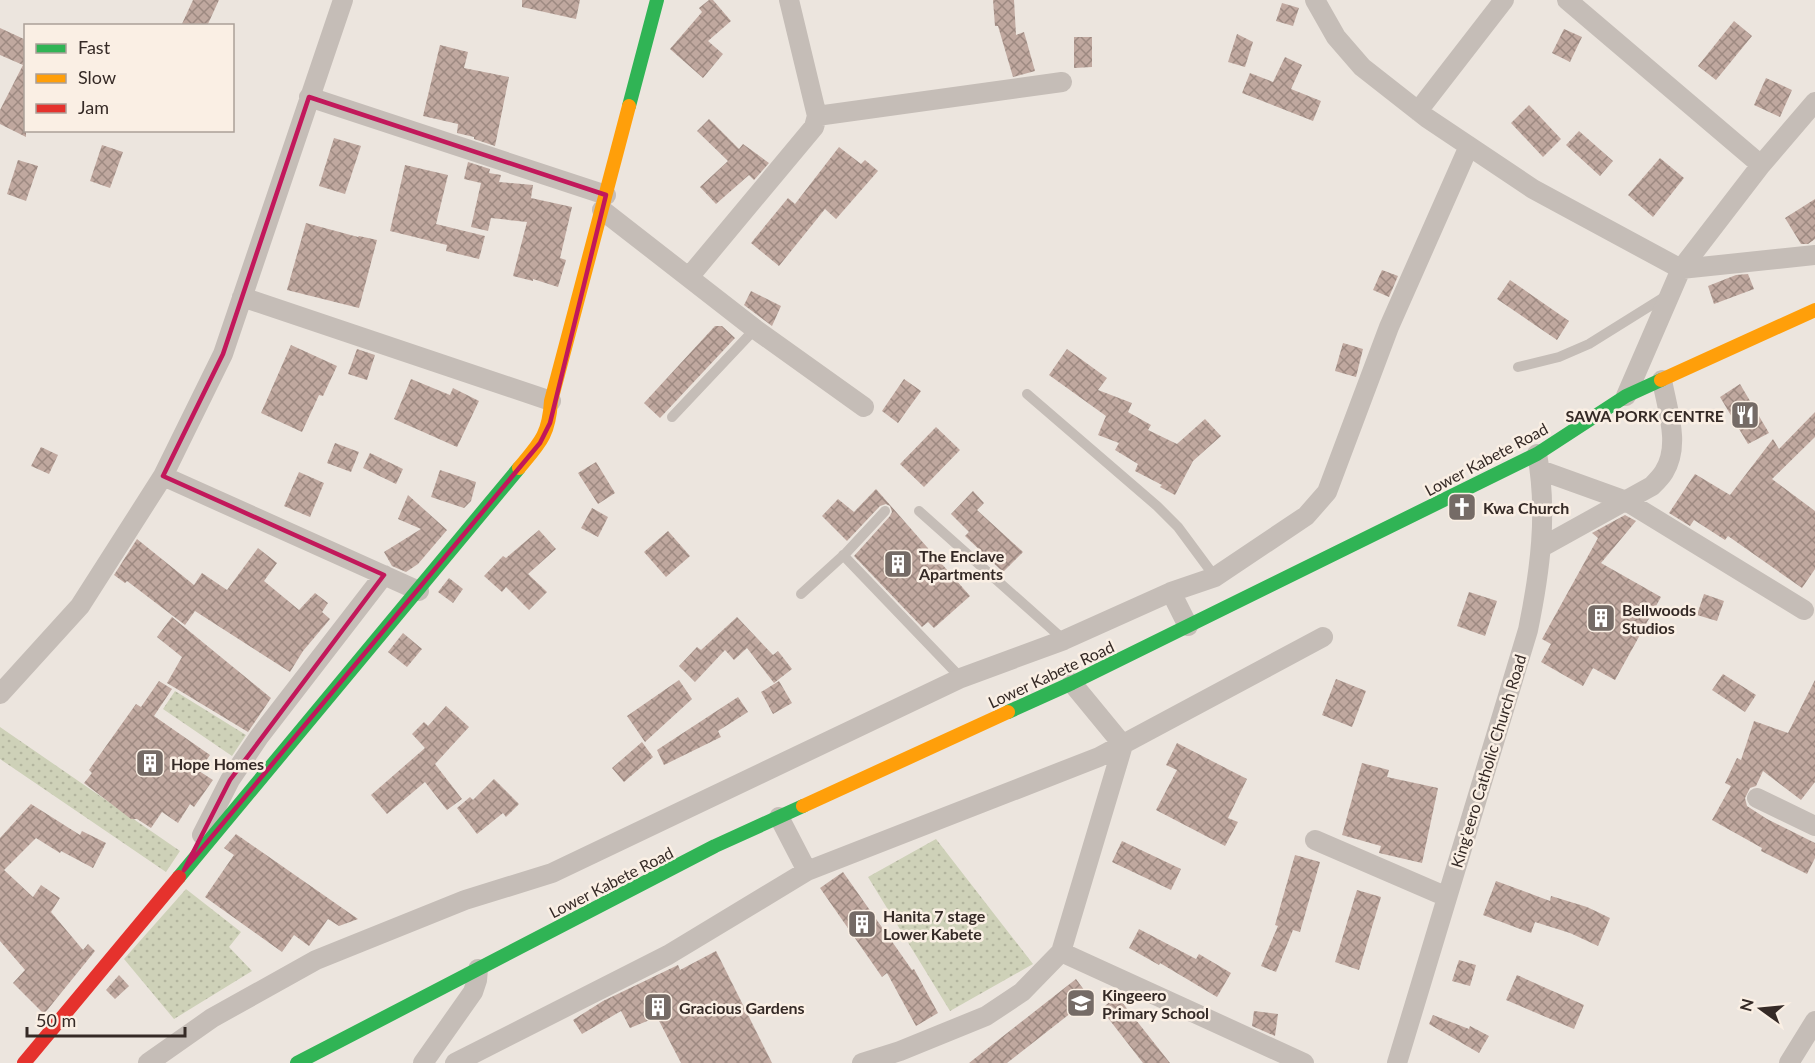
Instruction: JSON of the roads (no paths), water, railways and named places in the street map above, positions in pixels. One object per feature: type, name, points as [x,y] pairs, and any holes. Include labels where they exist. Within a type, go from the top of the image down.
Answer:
[{"type":"main road","points":[[24,1063],[540,443],[550,423],[551,401],[657,0]]},
{"type":"main road","name":"Lower Kabete Road","points":[[297,1063],[716,846],[1072,683],[1538,462],[1626,396],[1815,310]]},
{"type":"street","points":[[0,694],[80,606],[164,476],[223,354],[343,0]]},
{"type":"street","points":[[689,277],[814,127],[818,116],[789,0]]},
{"type":"street","points":[[1315,0],[1336,37],[1362,68],[1418,111],[1533,189],[1681,269],[1815,255]]},
{"type":"street","points":[[1418,111],[1504,0]]},
{"type":"street","points":[[1567,0],[1761,165]]},
{"type":"street","points":[[818,116],[1062,82]]},
{"type":"street","points":[[309,97],[604,202],[689,277],[755,329],[864,407]]},
{"type":"street","points":[[1626,396],[1681,269],[1761,165],[1813,110]]},
{"type":"street","points":[[148,1063],[212,1018],[316,960],[465,900],[552,873],[961,678],[1064,640],[1171,592],[1215,577],[1306,516],[1327,492],[1389,327],[1469,146]]},
{"type":"street","points":[[242,297],[551,401]]},
{"type":"street","points":[[1542,547],[1652,486],[1664,472],[1672,454],[1672,434],[1662,380]]},
{"type":"street","points":[[1538,462],[1626,501],[1803,610]]},
{"type":"street","name":"King'eero Catholic Church Road","points":[[1396,1063],[1528,630],[1542,547],[1538,462]]},
{"type":"street","points":[[164,476],[418,591]]},
{"type":"street","points":[[184,870],[236,771],[259,737],[384,575]]},
{"type":"street","points":[[1171,592],[1188,626]]},
{"type":"street","points":[[455,1063],[668,955],[807,871],[1099,758],[1323,637]]},
{"type":"street","points":[[1072,683],[1123,745]]},
{"type":"street","points":[[862,1063],[900,1051],[986,1016],[1022,992],[1061,952],[1123,745]]},
{"type":"street","points":[[1757,798],[1815,826]]},
{"type":"street","points":[[778,817],[807,871]]},
{"type":"street","points":[[1315,840],[1447,897]]},
{"type":"street","points":[[1061,952],[1304,1063]]},
{"type":"street","points":[[423,1063],[473,992],[478,969]]},
{"type":"street","points":[[1789,1063],[1815,1021]]},
{"type":"lane","points":[[1518,367],[1559,357],[1588,344],[1671,292]]},
{"type":"lane","points":[[672,417],[755,329]]},
{"type":"lane","points":[[1027,394],[1157,506],[1178,527],[1215,577]]},
{"type":"lane","points":[[801,594],[885,511]]},
{"type":"lane","points":[[919,511],[1064,640]]},
{"type":"lane","points":[[843,555],[961,678]]},
{"type":"place","name":"SAWA PORK CENTRE","points":[[1745,415]]},
{"type":"place","name":"Kwa Church","points":[[1462,507]]},
{"type":"place","name":"The Enclave Apartments","points":[[898,564]]},
{"type":"place","name":"Bellwoods Studios","points":[[1601,618]]},
{"type":"place","name":"Hope Homes","points":[[150,763]]},
{"type":"place","name":"Hanita 7 stage Lower Kabete","points":[[862,924]]},
{"type":"place","name":"Kingeero Primary School","points":[[1081,1003]]},
{"type":"place","name":"Gracious Gardens","points":[[658,1007]]}]
